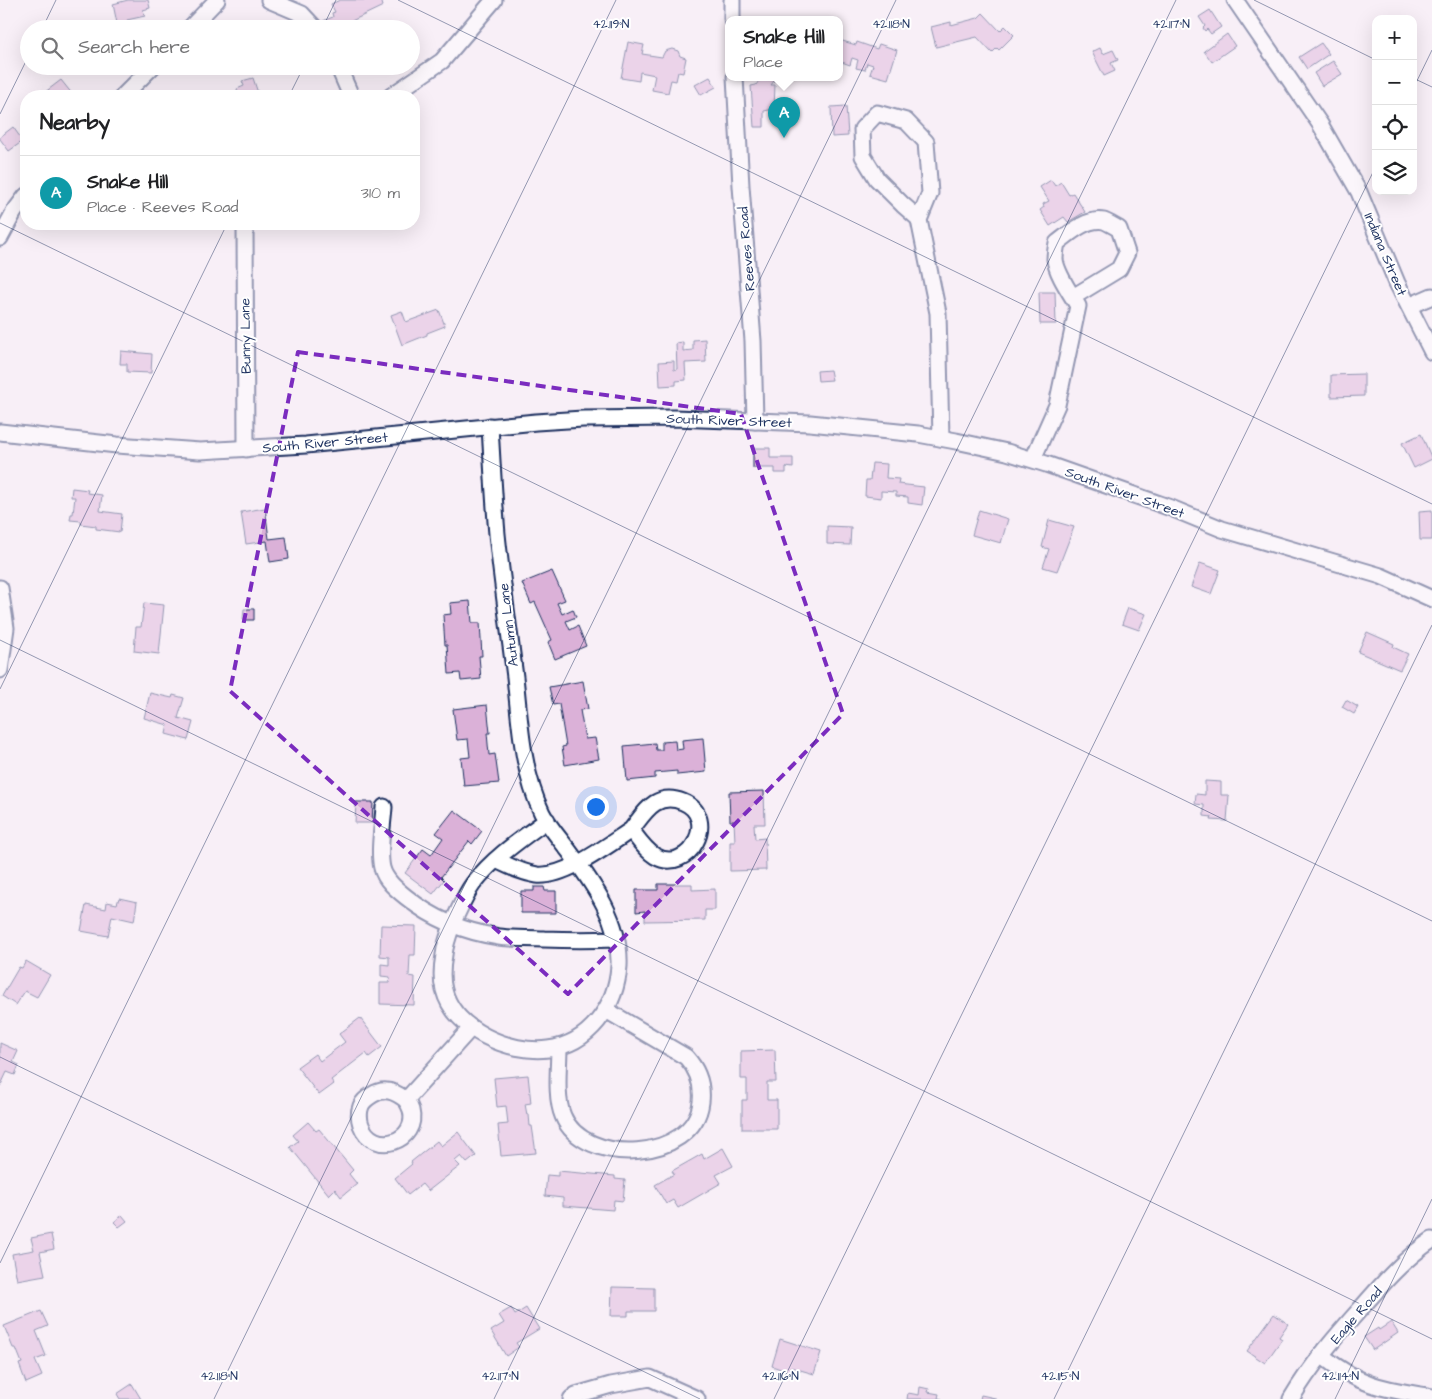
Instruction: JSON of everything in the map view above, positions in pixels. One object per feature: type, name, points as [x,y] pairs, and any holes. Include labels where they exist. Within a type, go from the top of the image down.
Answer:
[{"type":"street","points":[[198,20],[217,0]]},
{"type":"street","points":[[269,0],[302,14],[308,20]]},
{"type":"street","points":[[400,90],[442,61],[494,0]]},
{"type":"street","points":[[732,0],[732,16]]},
{"type":"street","name":"Indiana Street","points":[[1234,0],[1320,124],[1359,192],[1397,284],[1432,352]]},
{"type":"street","points":[[130,90],[144,75]]},
{"type":"street","points":[[342,75],[348,90]]},
{"type":"street","name":"Reeves Road","points":[[735,81],[753,341],[755,421]]},
{"type":"street","points":[[919,218],[877,179],[863,156],[862,129],[877,113],[906,121],[926,142],[930,193],[919,218],[938,313],[941,438]]},
{"type":"street","points":[[0,238],[20,204]]},
{"type":"street","points":[[1033,459],[1057,405],[1078,306],[1060,275],[1055,261],[1057,243],[1074,229],[1091,221],[1105,222],[1119,229],[1127,254],[1119,269],[1073,297]]},
{"type":"street","name":"Bunny Lane","points":[[245,230],[246,449]]},
{"type":"street","points":[[1409,306],[1432,296]]},
{"type":"street","name":"South River Street","points":[[0,432],[200,451],[306,445],[490,426],[583,419],[674,418],[810,423],[909,433],[941,438],[1033,459],[1222,528],[1381,576],[1432,599]]},
{"type":"street","name":"Autumn Lane","points":[[490,426],[497,534],[528,775],[543,814],[594,885],[607,908],[616,939],[619,965],[617,982],[606,1010],[597,1023],[584,1035],[571,1043],[560,1047],[528,1050],[486,1037],[471,1028],[457,1016],[448,1002],[443,989],[442,970],[444,951],[453,924],[472,885],[486,868],[514,844],[547,820]]},
{"type":"street","points":[[0,588],[6,628],[0,670]]},
{"type":"street","points":[[496,860],[527,873],[539,875],[579,864],[631,830],[648,809],[660,800],[674,798],[688,804],[695,811],[700,823],[699,836],[692,849],[680,858],[668,859],[656,856],[644,846],[631,830]]},
{"type":"street","points":[[384,807],[382,869],[396,889],[434,916],[466,929],[500,937],[616,939]]},
{"type":"street","points":[[560,1047],[559,1103],[565,1121],[577,1135],[592,1143],[612,1149],[637,1150],[656,1148],[685,1134],[700,1112],[702,1095],[700,1078],[695,1066],[686,1057],[606,1010]]},
{"type":"street","points":[[406,1100],[471,1028]]},
{"type":"street","name":"Eagle Road","points":[[1291,1399],[1304,1376],[1345,1325],[1394,1272],[1432,1240]]},
{"type":"street","points":[[1321,1355],[1352,1376],[1371,1384],[1432,1397]]},
{"type":"street","points":[[571,1399],[576,1395],[611,1385],[650,1378],[697,1399]]},
{"type":"highlighted area","points":[[298,352],[741,414],[843,714],[568,994],[230,691]]},
{"type":"building","points":[[128,0],[148,0],[150,8],[143,10],[145,16],[116,20],[113,4]]},
{"type":"building","points":[[340,0],[381,0],[383,6],[354,20],[326,20],[333,17],[332,13],[335,12],[331,4]]},
{"type":"building","points":[[1210,10],[1221,27],[1211,34],[1207,29],[1205,31],[1203,28],[1205,26],[1199,17]]},
{"type":"building","points":[[983,13],[1000,31],[1005,26],[1014,35],[999,50],[997,48],[992,53],[977,37],[936,47],[931,27],[951,22],[951,25],[978,18]]},
{"type":"building","points":[[1227,34],[1235,46],[1212,62],[1204,51]]},
{"type":"building","points":[[843,41],[856,45],[857,42],[877,49],[879,44],[897,50],[888,79],[870,74],[873,65],[867,63],[865,70],[856,68],[858,60],[852,58],[850,65],[843,62]]},
{"type":"building","points":[[628,42],[644,45],[642,54],[662,57],[665,51],[672,49],[678,51],[680,56],[686,58],[683,73],[678,72],[676,81],[671,80],[668,93],[652,90],[655,75],[640,72],[639,81],[621,78]]},
{"type":"building","points":[[1321,43],[1329,54],[1307,69],[1299,57]]},
{"type":"building","points":[[1100,48],[1103,54],[1113,50],[1118,60],[1111,63],[1115,71],[1104,76],[1092,52]]},
{"type":"building","points":[[1333,61],[1342,74],[1322,86],[1314,73]]},
{"type":"building","points":[[710,77],[716,87],[701,95],[695,85]]},
{"type":"building","points":[[253,78],[257,90],[237,90],[244,86],[242,81]]},
{"type":"building","points":[[61,80],[69,90],[48,90]]},
{"type":"building","points":[[759,81],[774,81],[771,85],[775,85],[774,109],[764,111],[764,127],[754,127],[751,86],[756,85]]},
{"type":"building","points":[[846,106],[848,136],[832,137],[831,107]]},
{"type":"building","points":[[13,127],[20,137],[20,143],[9,151],[0,137]]},
{"type":"building","points":[[1051,180],[1055,186],[1061,182],[1069,195],[1073,193],[1085,212],[1068,222],[1064,217],[1050,226],[1040,210],[1044,207],[1043,204],[1049,201],[1040,187]]},
{"type":"building","points":[[1039,292],[1055,292],[1056,324],[1040,324]]},
{"type":"building","points":[[439,310],[445,326],[402,345],[391,315],[402,311],[406,322]]},
{"type":"building","points":[[705,339],[706,362],[685,363],[686,380],[676,381],[676,385],[660,386],[659,362],[674,361],[674,370],[677,369],[676,343],[683,342],[683,351],[693,350],[693,340]]},
{"type":"building","points":[[121,351],[152,354],[151,373],[127,372],[127,364],[120,364]]},
{"type":"building","points":[[830,370],[832,380],[818,381],[817,371]]},
{"type":"building","points":[[1364,374],[1364,396],[1331,397],[1331,375]]},
{"type":"building","points":[[1421,434],[1432,459],[1414,468],[1402,443]]},
{"type":"building","points":[[753,448],[770,448],[770,458],[793,458],[793,468],[786,467],[786,473],[775,473],[775,468],[753,468]]},
{"type":"building","points":[[872,463],[887,464],[886,478],[899,479],[898,484],[924,487],[922,505],[908,503],[908,497],[896,496],[896,492],[881,491],[881,498],[865,496],[866,480],[870,480]]},
{"type":"building","points":[[72,488],[88,490],[87,493],[102,495],[100,511],[122,514],[120,532],[96,529],[96,526],[70,520],[71,514],[73,514],[75,497],[71,497]]},
{"type":"building","points":[[265,508],[269,539],[286,537],[289,559],[270,562],[267,541],[246,544],[241,512]]},
{"type":"building","points":[[979,510],[1008,519],[1001,543],[972,535]]},
{"type":"building","points":[[1432,510],[1432,540],[1420,540],[1419,511]]},
{"type":"building","points":[[1049,520],[1074,527],[1057,571],[1043,567],[1049,549],[1042,547]]},
{"type":"building","points":[[827,526],[851,527],[850,545],[827,544]]},
{"type":"building","points":[[1200,563],[1220,570],[1211,594],[1191,587]]},
{"type":"building","points":[[552,571],[565,600],[557,603],[562,614],[573,609],[576,617],[566,621],[570,630],[578,626],[586,646],[555,659],[548,642],[552,640],[535,602],[531,604],[522,583]]},
{"type":"building","points":[[470,601],[472,623],[480,623],[482,656],[479,656],[481,679],[461,681],[460,673],[449,674],[443,615],[451,614],[450,603]]},
{"type":"building","points":[[144,603],[164,605],[159,654],[134,651],[136,627],[141,627]]},
{"type":"building","points":[[1128,608],[1146,614],[1139,630],[1122,624]]},
{"type":"building","points":[[244,609],[254,609],[254,620],[243,620]]},
{"type":"building","points":[[1367,632],[1394,644],[1393,647],[1408,654],[1400,670],[1358,652]]},
{"type":"building","points":[[583,681],[588,709],[580,710],[585,739],[595,738],[599,759],[565,765],[562,747],[566,746],[559,704],[553,705],[549,687]]},
{"type":"building","points":[[150,693],[172,698],[173,695],[184,698],[178,718],[193,722],[188,740],[166,734],[168,725],[144,718]]},
{"type":"building","points":[[1346,700],[1358,707],[1354,714],[1342,707]]},
{"type":"building","points":[[487,705],[490,733],[487,733],[489,755],[495,754],[499,783],[464,786],[461,758],[470,757],[468,739],[457,740],[453,709]]},
{"type":"building","points":[[703,738],[706,772],[677,775],[677,771],[655,773],[655,778],[627,781],[624,746],[655,743],[656,750],[662,750],[662,742],[675,741],[676,750],[683,749],[682,740]]},
{"type":"building","points":[[1205,781],[1221,782],[1221,795],[1229,795],[1227,821],[1211,820],[1212,817],[1204,816],[1204,805],[1195,804],[1196,794],[1205,795]]},
{"type":"building","points":[[764,791],[765,824],[754,824],[755,839],[765,838],[766,870],[730,871],[730,842],[735,842],[734,821],[730,821],[729,792]]},
{"type":"building","points":[[356,802],[373,802],[372,823],[355,823]]},
{"type":"building","points":[[454,810],[482,831],[472,844],[469,841],[441,877],[444,880],[433,894],[405,873],[423,849],[431,855],[443,838],[436,833]]},
{"type":"building","points":[[658,884],[692,884],[692,890],[715,889],[715,910],[705,910],[705,920],[645,921],[645,911],[636,912],[636,890],[658,890]]},
{"type":"building","points":[[534,887],[544,887],[545,891],[556,891],[556,913],[521,913],[521,891],[534,891]]},
{"type":"building","points":[[119,898],[137,902],[134,921],[112,916],[108,936],[81,931],[86,905],[106,909],[107,902],[117,904]]},
{"type":"building","points":[[381,925],[416,926],[415,955],[410,955],[409,976],[415,977],[414,1005],[380,1004],[380,983],[389,983],[390,977],[381,976],[381,964],[389,965],[389,957],[380,956]]},
{"type":"building","points":[[26,961],[50,975],[37,997],[25,991],[16,1005],[2,996],[19,967],[22,968]]},
{"type":"building","points":[[360,1018],[382,1047],[369,1057],[366,1053],[331,1080],[334,1084],[319,1095],[297,1067],[315,1054],[320,1061],[345,1042],[339,1034]]},
{"type":"building","points":[[0,1043],[18,1051],[13,1062],[19,1065],[15,1075],[7,1072],[0,1087]]},
{"type":"building","points":[[775,1050],[776,1082],[767,1082],[767,1100],[777,1100],[777,1129],[742,1129],[742,1100],[747,1100],[747,1079],[741,1079],[741,1051]]},
{"type":"building","points":[[528,1075],[531,1103],[525,1104],[530,1126],[532,1126],[536,1153],[501,1156],[498,1125],[508,1124],[506,1106],[497,1107],[494,1078]]},
{"type":"building","points":[[308,1122],[316,1131],[319,1129],[353,1170],[349,1174],[357,1184],[341,1197],[335,1189],[329,1195],[290,1147],[298,1141],[293,1135]]},
{"type":"building","points":[[458,1132],[476,1156],[467,1163],[461,1156],[455,1161],[460,1166],[428,1191],[422,1184],[408,1195],[395,1178],[437,1141],[441,1146]]},
{"type":"building","points":[[723,1148],[733,1166],[716,1175],[721,1183],[678,1208],[673,1200],[666,1204],[655,1185],[674,1174],[672,1171],[702,1154],[704,1159]]},
{"type":"building","points":[[558,1171],[615,1176],[615,1179],[625,1180],[623,1201],[614,1200],[613,1210],[563,1206],[563,1198],[545,1196],[547,1175],[558,1176]]},
{"type":"building","points":[[122,1215],[127,1221],[119,1227],[114,1222]]},
{"type":"building","points":[[51,1234],[54,1249],[40,1252],[45,1275],[17,1280],[12,1254],[34,1250],[31,1238]]},
{"type":"building","points":[[612,1287],[654,1288],[654,1311],[628,1311],[628,1316],[611,1316]]},
{"type":"building","points":[[511,1308],[515,1315],[526,1308],[539,1329],[516,1343],[519,1347],[506,1356],[491,1331],[504,1323],[499,1315]]},
{"type":"building","points":[[41,1311],[48,1326],[36,1331],[46,1356],[35,1360],[42,1376],[26,1383],[19,1364],[22,1363],[16,1348],[13,1348],[4,1326]]},
{"type":"building","points":[[1274,1314],[1288,1324],[1279,1337],[1282,1339],[1265,1363],[1247,1351]]},
{"type":"building","points":[[1391,1322],[1398,1333],[1373,1350],[1364,1337]]},
{"type":"building","points":[[780,1339],[821,1352],[814,1374],[790,1367],[789,1372],[772,1366]]},
{"type":"building","points":[[132,1384],[141,1399],[120,1399],[117,1394]]},
{"type":"building","points":[[920,1387],[929,1389],[928,1392],[939,1394],[938,1398],[942,1399],[907,1399],[908,1393],[919,1395]]},
{"type":"building","points":[[981,1395],[995,1398],[995,1399],[980,1399]]},
{"type":"place","name":"Snake Hill","points":[[784,138]]}]
